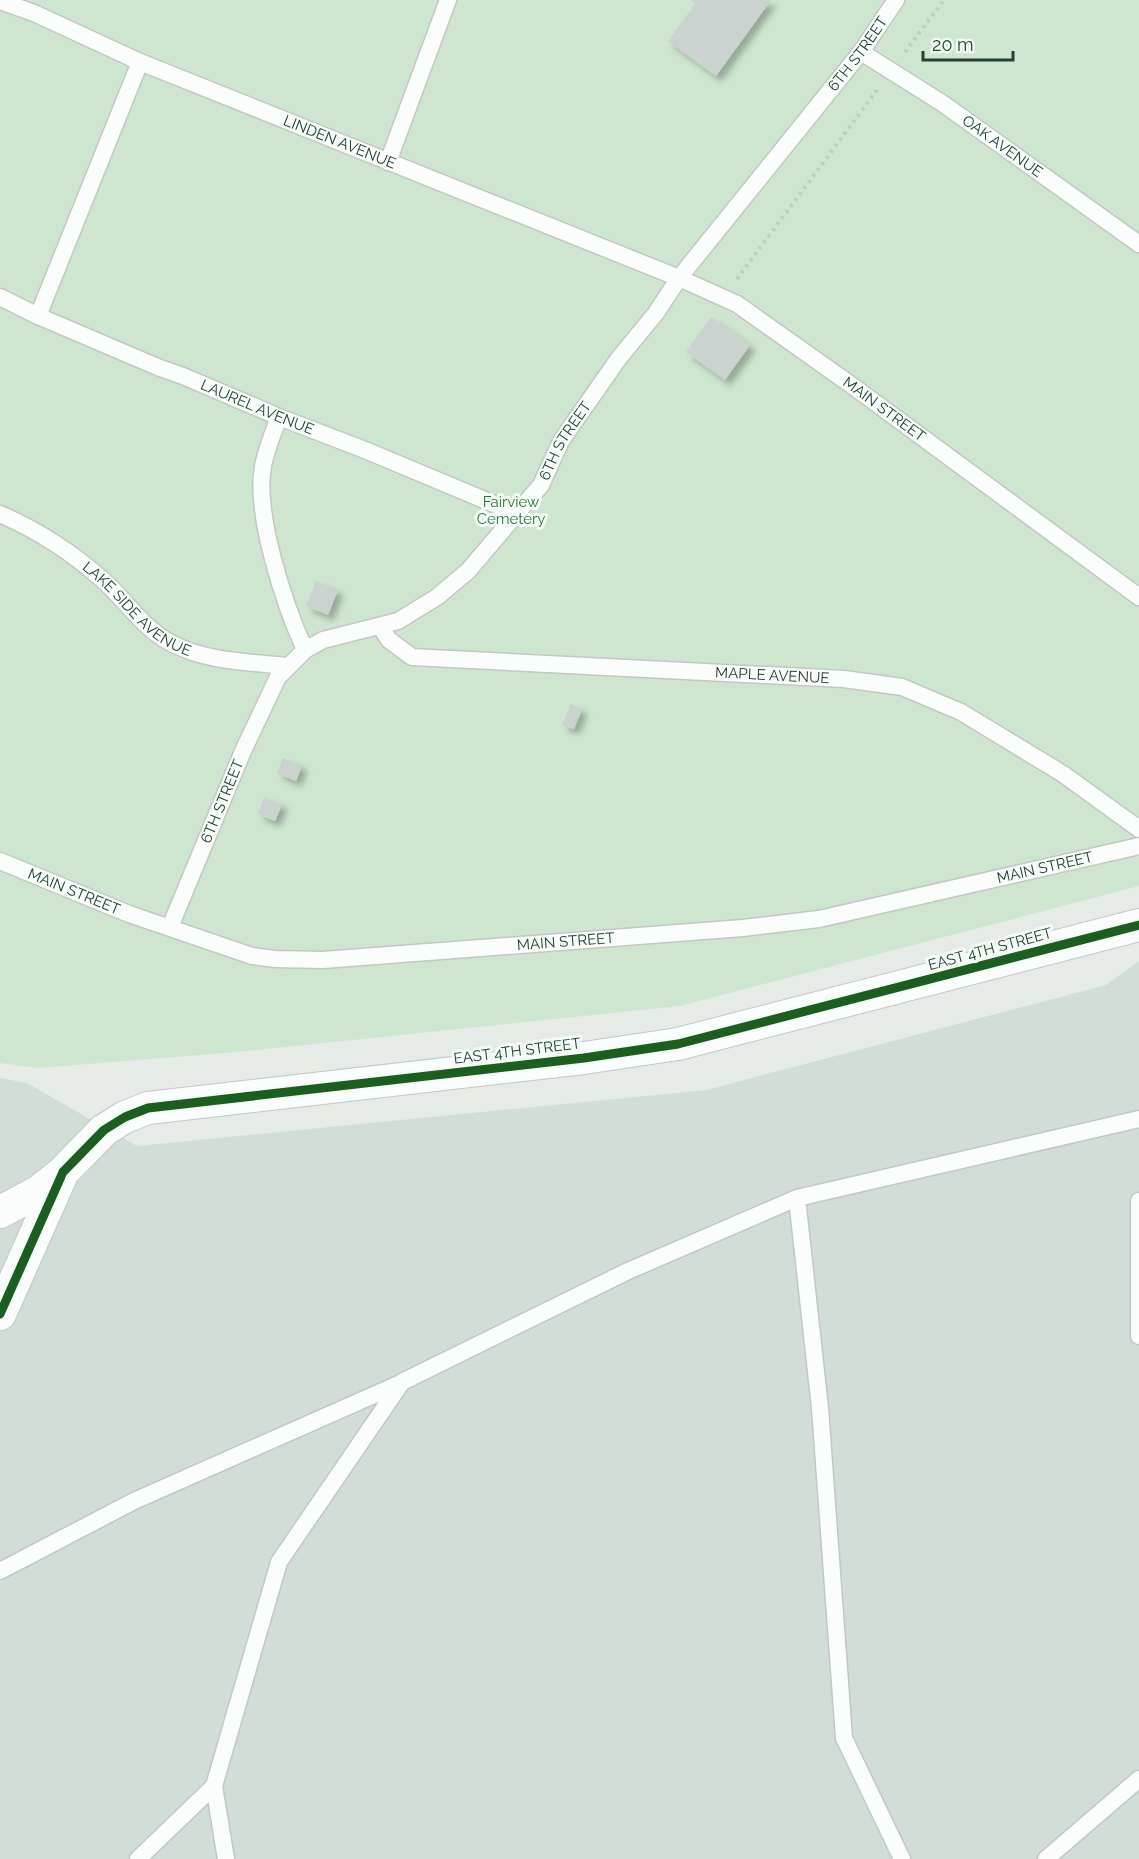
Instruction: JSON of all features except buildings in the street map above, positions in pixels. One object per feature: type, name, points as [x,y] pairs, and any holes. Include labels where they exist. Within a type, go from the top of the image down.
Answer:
[{"type":"street","name":"EAST 4TH STREET","points":[[0,1314],[63,1172],[104,1131],[125,1117],[148,1108],[584,1058],[678,1044],[1139,925]]},
{"type":"street","points":[[0,1212],[38,1192],[63,1172]]},
{"type":"lane","points":[[388,162],[448,0]]},
{"type":"lane","name":"6TH STREET","points":[[170,927],[243,751],[278,677],[304,650],[323,640],[398,621],[436,597],[468,571],[540,485],[561,441],[619,358],[861,52],[896,0]]},
{"type":"lane","name":"LINDEN AVENUE","points":[[0,1],[34,13],[140,62],[680,278]]},
{"type":"lane","name":"OAK AVENUE","points":[[861,52],[942,103],[1139,244]]},
{"type":"lane","points":[[38,316],[140,62]]},
{"type":"lane","name":"MAIN STREET","points":[[680,278],[737,303],[1139,597]]},
{"type":"lane","name":"LAUREL AVENUE","points":[[0,297],[38,316],[279,417],[518,514]]},
{"type":"lane","points":[[279,417],[262,467],[262,499],[271,553],[304,650]]},
{"type":"lane","name":"LAKE SIDE AVENUE","points":[[0,514],[14,520],[73,557],[104,582],[142,623],[170,643],[214,659],[288,666]]},
{"type":"lane","name":"MAPLE AVENUE","points":[[380,626],[389,640],[411,657],[844,679],[902,687],[961,712],[1062,774],[1139,829]]},
{"type":"lane","name":"MAIN STREET","points":[[0,861],[129,914],[252,956],[323,960],[743,928],[819,919],[1139,846]]},
{"type":"lane","points":[[0,1571],[134,1501],[402,1382],[628,1271],[797,1198],[1139,1119]]},
{"type":"lane","points":[[797,1198],[820,1408],[844,1738],[902,1859]]},
{"type":"lane","points":[[1139,1201],[1139,1336]]},
{"type":"lane","points":[[226,1859],[214,1786],[279,1562],[402,1382]]},
{"type":"lane","points":[[1046,1859],[1139,1779]]},
{"type":"lane","points":[[138,1859],[214,1786]]},
{"type":"path","points":[[723,297],[944,0]]},
{"type":"shaded area","points":[[1139,961],[1139,1859],[0,1859],[0,1078],[27,1083],[137,1146],[706,1090],[1106,985]]},
{"type":"green space","name":"Fairview Cemetery","points":[[0,0],[1139,0],[1139,886],[680,1006],[237,1052],[38,1068],[0,1063]]},
{"type":"cycle path","points":[[0,1314],[63,1172],[104,1130],[125,1117],[148,1108],[584,1058],[678,1044],[1139,925]]}]
